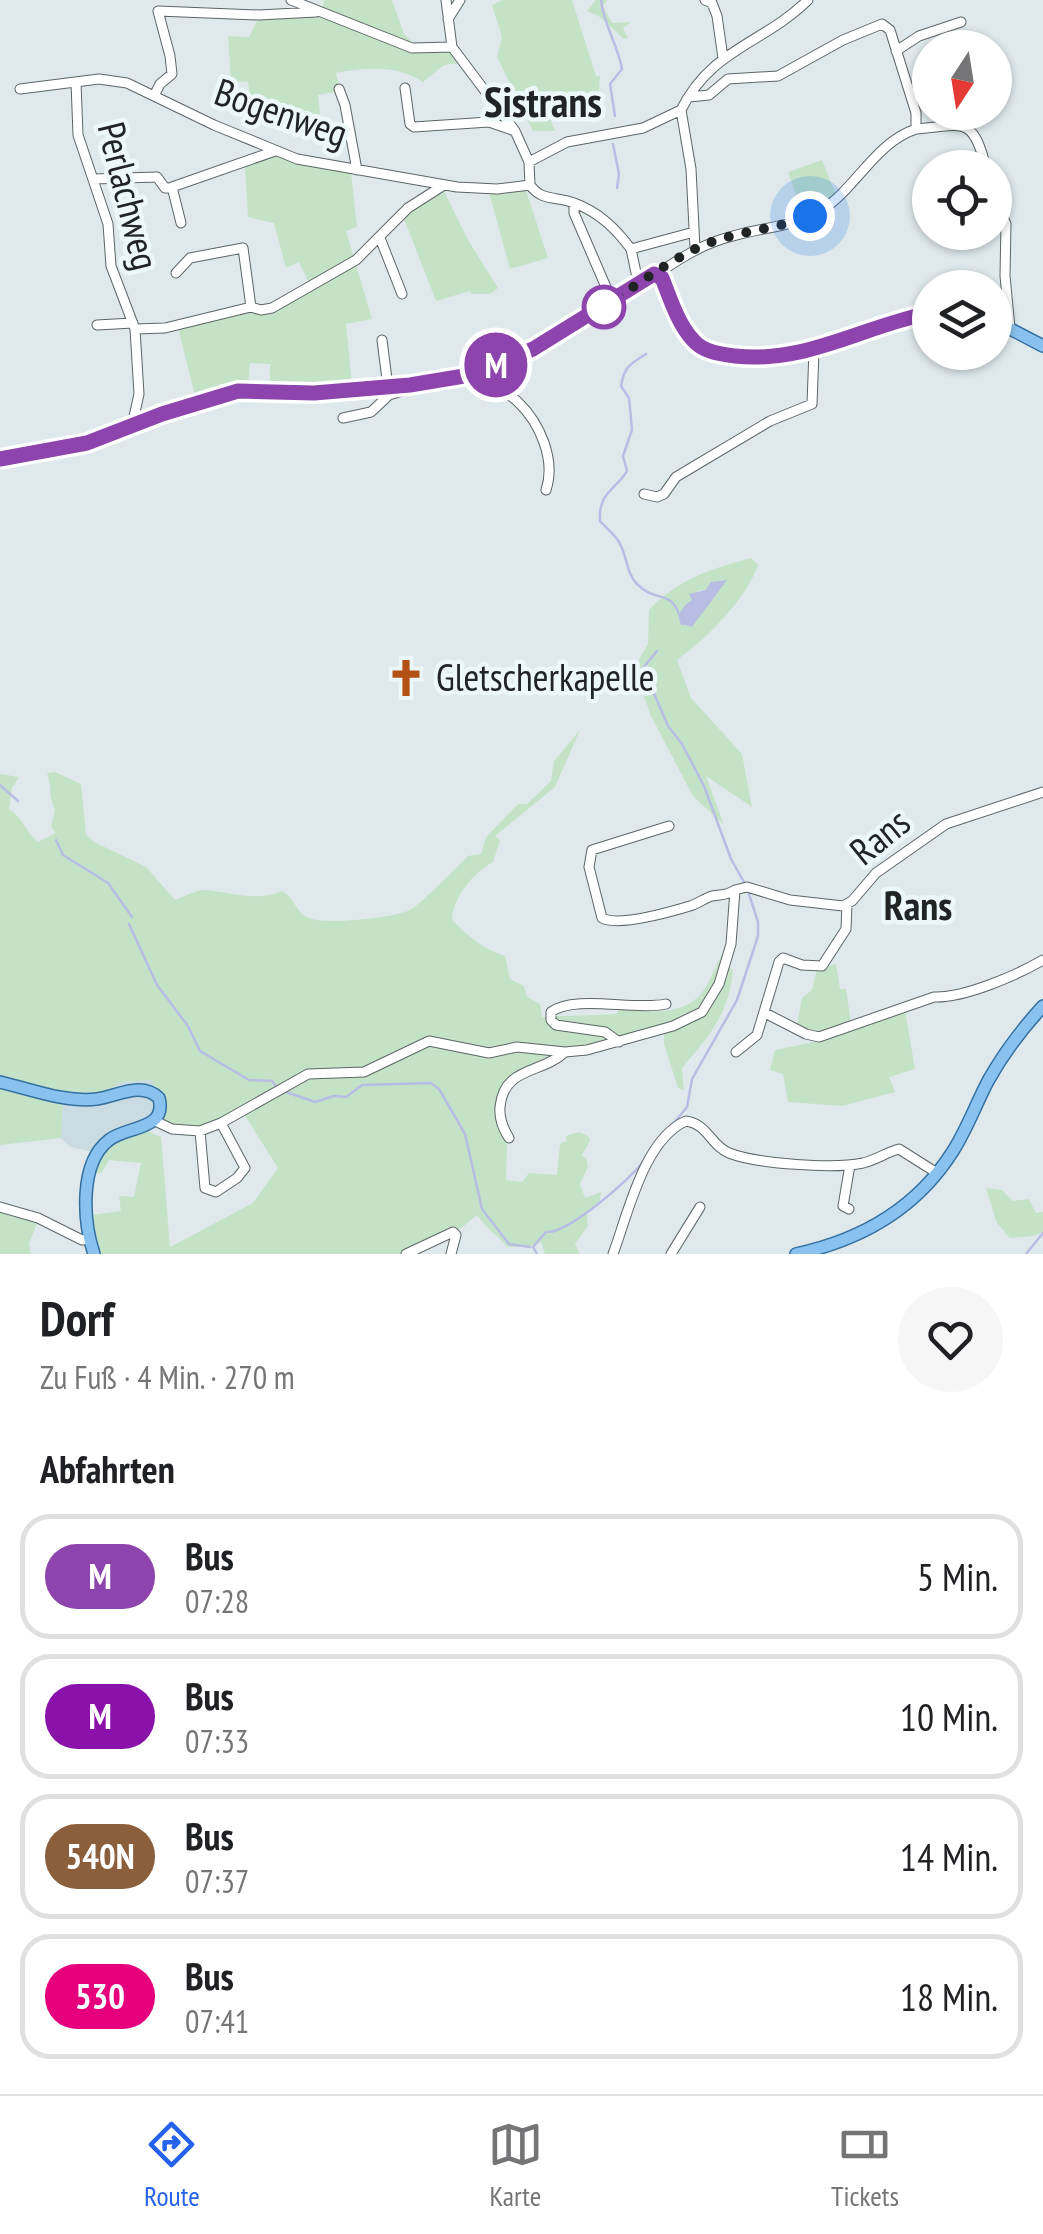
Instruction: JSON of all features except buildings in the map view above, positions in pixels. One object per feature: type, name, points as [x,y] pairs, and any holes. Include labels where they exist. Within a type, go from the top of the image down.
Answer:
[{"type":"main road","points":[[0,459],[87,443],[245,390],[306,394],[457,378],[530,351],[638,282],[657,274],[688,334],[703,348],[726,355],[764,358],[814,350],[912,319]]},
{"type":"main road","points":[[1012,329],[1043,346]]},
{"type":"main road","points":[[796,1254],[833,1245],[877,1225],[906,1205],[937,1173],[999,1062],[1043,1006]]},
{"type":"main road","points":[[0,1082],[87,1100],[148,1090],[160,1101],[153,1120],[109,1140],[93,1158],[88,1188],[94,1254]]},
{"type":"street","points":[[290,0],[412,48],[452,47]]},
{"type":"street","points":[[446,0],[452,47],[515,130],[529,162],[530,185],[546,198],[574,203],[606,220],[631,249],[638,282]]},
{"type":"street","points":[[448,19],[460,0]]},
{"type":"street","points":[[529,162],[574,140],[643,128],[680,110],[699,78],[720,60],[794,14],[808,0]]},
{"type":"street","points":[[710,1],[717,16],[720,60],[728,79]]},
{"type":"street","points":[[155,94],[160,84],[172,76],[158,11],[259,15],[316,12]]},
{"type":"street","points":[[896,51],[921,34],[961,22]]},
{"type":"street","points":[[689,97],[709,94],[728,79],[778,76],[843,40],[882,24],[888,27],[912,101]]},
{"type":"street","name":"Bogenweg","points":[[20,89],[118,81],[297,159],[444,185],[498,189],[530,185]]},
{"type":"street","name":"Perlachweg","points":[[76,82],[78,135],[108,224],[111,266],[134,326],[138,394],[132,426]]},
{"type":"street","points":[[405,88],[410,124],[414,128],[489,122],[515,130]]},
{"type":"street","points":[[339,89],[357,170]]},
{"type":"street","points":[[680,110],[692,169],[696,248]]},
{"type":"street","points":[[657,274],[696,248],[730,236],[797,222],[820,211],[891,144],[914,130]]},
{"type":"street","points":[[92,178],[157,177],[165,188],[172,188],[275,150]]},
{"type":"street","points":[[134,326],[165,328],[251,307],[272,308],[356,260],[408,208],[444,185]]},
{"type":"street","points":[[172,188],[180,222]]},
{"type":"street","points":[[574,203],[574,213],[612,301]]},
{"type":"street","points":[[631,249],[694,232]]},
{"type":"street","points":[[380,238],[402,294]]},
{"type":"street","points":[[176,273],[190,258],[243,248],[251,307]]},
{"type":"street","name":"Perlachweg","points":[[97,325],[134,326]]},
{"type":"street","points":[[382,340],[388,386]]},
{"type":"street","points":[[644,494],[664,494],[677,476],[770,421],[812,404],[814,350]]},
{"type":"street","points":[[481,371],[520,403],[538,427],[550,472],[546,490]]},
{"type":"street","points":[[343,418],[374,410],[389,395],[408,390],[410,385]]},
{"type":"street","name":"Rans","points":[[765,1012],[781,959],[820,967],[846,929],[847,904],[876,873],[954,820],[1043,792]]},
{"type":"street","points":[[670,826],[592,850],[589,863],[602,918],[615,923],[634,919],[692,906],[735,890]]},
{"type":"street","name":"Rans","points":[[735,890],[747,887],[820,906],[847,904]]},
{"type":"street","points":[[153,1120],[172,1129],[200,1131],[308,1074],[364,1072],[429,1041],[489,1053],[517,1047],[565,1052],[667,1029],[702,1012],[720,980],[733,934],[735,890]]},
{"type":"street","points":[[736,1052],[757,1035],[765,1012],[806,1034],[818,1036],[934,997],[998,981],[1043,960]]},
{"type":"street","points":[[619,1042],[605,1032],[556,1025],[551,1012],[556,1007],[576,1005],[666,1004]]},
{"type":"street","points":[[509,1138],[500,1113],[507,1084],[518,1074],[555,1061],[565,1052]]},
{"type":"street","points":[[612,1254],[646,1165],[677,1125],[692,1121],[729,1153],[800,1164],[850,1165],[900,1149],[937,1173]]},
{"type":"street","points":[[200,1131],[205,1188],[216,1192],[238,1178],[245,1168],[221,1123]]},
{"type":"street","points":[[850,1165],[843,1206],[850,1209]]},
{"type":"street","points":[[0,1207],[38,1218],[82,1240],[90,1239]]},
{"type":"street","points":[[672,1254],[700,1207]]},
{"type":"street","points":[[406,1254],[452,1232],[456,1235],[451,1254]]},
{"type":"shaded area","points":[[152,1080],[164,1098],[160,1119],[93,1152],[70,1147],[61,1138],[64,1091],[103,1093],[121,1082]]},
{"type":"green space","points":[[324,0],[392,0],[404,34],[421,51],[450,51],[458,63],[444,65],[423,82],[414,76],[381,69],[336,73],[339,85],[335,92],[318,95],[320,114],[253,116],[248,82],[231,81],[228,36],[249,37],[259,17],[322,14]]},
{"type":"green space","points":[[502,0],[572,0],[596,76],[600,76],[597,119],[592,121],[586,110],[551,121],[555,131],[533,131],[497,57],[502,37],[492,5]]},
{"type":"green space","points":[[596,0],[607,0],[603,6],[612,23],[631,22],[623,28],[628,38],[624,39],[600,17],[587,11]]},
{"type":"green space","points":[[276,154],[295,162],[351,173],[357,227],[346,231],[372,319],[346,324],[352,385],[303,390],[270,386],[270,364],[250,363],[248,386],[196,400],[178,327],[248,310],[259,312],[311,287],[299,262],[286,268],[274,223],[248,217],[245,166]]},
{"type":"green space","points":[[822,160],[836,195],[803,215],[788,172]]},
{"type":"green space","points":[[443,189],[498,288],[490,294],[470,291],[436,301],[403,216]]},
{"type":"green space","points":[[526,190],[548,258],[510,269],[489,192]]},
{"type":"green space","points":[[751,558],[758,565],[735,605],[677,660],[691,698],[742,754],[752,807],[706,776],[724,825],[693,796],[651,716],[634,668],[648,644],[649,610],[683,583]],"holes":[[[706,590],[701,612],[691,626],[685,605],[698,591]]]},
{"type":"green space","points":[[580,730],[555,787],[495,836],[500,840],[493,862],[466,886],[452,919],[476,941],[505,956],[510,979],[524,986],[527,997],[540,1004],[542,1017],[617,1014],[619,1007],[671,1010],[690,1003],[702,992],[726,948],[722,963],[733,970],[722,1012],[682,1068],[684,1090],[678,1088],[664,1044],[664,1028],[624,1040],[567,1047],[511,1074],[496,1106],[496,1120],[507,1145],[506,1180],[522,1182],[529,1173],[557,1175],[560,1144],[567,1141],[566,1136],[579,1132],[590,1141],[582,1155],[588,1167],[580,1184],[585,1198],[601,1192],[600,1201],[587,1213],[588,1226],[575,1244],[580,1254],[545,1254],[541,1242],[528,1247],[507,1247],[477,1215],[460,1229],[401,1254],[98,1254],[91,1215],[121,1211],[119,1196],[134,1197],[141,1163],[109,1160],[102,1172],[86,1177],[104,1152],[147,1131],[161,1137],[170,1247],[253,1203],[278,1168],[244,1114],[284,1090],[200,1131],[171,1127],[160,1119],[164,1098],[151,1080],[121,1082],[103,1093],[64,1091],[61,1138],[0,1145],[0,774],[19,777],[12,788],[9,809],[38,842],[56,833],[51,827],[55,810],[47,773],[55,772],[81,784],[86,835],[146,867],[175,900],[203,890],[254,896],[282,891],[309,918],[360,920],[410,910],[468,856],[481,854],[486,837],[518,804],[527,804],[551,781],[554,761]]},
{"type":"green space","points":[[836,964],[840,989],[846,989],[851,1023],[817,1031],[797,1025],[802,998],[812,990],[817,969]]},
{"type":"green space","points":[[905,1011],[915,1069],[889,1077],[895,1092],[842,1106],[788,1102],[783,1074],[770,1070],[775,1050],[818,1041]]},
{"type":"green space","points":[[986,1188],[1002,1190],[1012,1201],[1029,1199],[1036,1213],[1043,1212],[1043,1232],[1010,1238],[997,1223]]},
{"type":"green space","points":[[0,1212],[37,1223],[29,1244],[31,1254],[0,1254]]},
{"type":"water","points":[[727,580],[692,627],[682,624],[679,614],[692,600],[689,594],[706,590],[711,582]]},
{"type":"waterway","points":[[601,0],[622,69],[610,84],[615,116]]},
{"type":"waterway","points":[[613,144],[619,174],[617,188]]},
{"type":"waterway","points":[[646,354],[629,367],[622,380],[621,386],[629,398],[632,430],[623,456],[627,471],[605,497],[600,521],[619,542],[634,580],[645,590],[669,600],[682,624]]},
{"type":"waterway","points":[[657,651],[643,668],[668,726],[704,786],[731,859],[744,882]]},
{"type":"waterway","points":[[0,785],[18,801]]},
{"type":"waterway","points":[[56,840],[63,855],[108,883],[132,917]]},
{"type":"waterway","points":[[673,1124],[687,1107],[692,1079],[737,1000],[758,936],[758,922],[748,891]]},
{"type":"waterway","points":[[129,924],[157,985],[188,1026],[200,1051],[249,1080],[272,1081],[276,1086]]},
{"type":"waterway","points":[[286,1092],[315,1102],[346,1097],[362,1085],[431,1083],[439,1089],[465,1134],[482,1209],[509,1244],[530,1247]]},
{"type":"waterway","points":[[537,1254],[533,1247],[546,1232],[583,1215],[643,1162]]},
{"type":"waterway","points":[[1026,1254],[1043,1233]]},
{"type":"bus line","name":"M","points":[[0,459],[87,443],[238,391],[314,393],[410,385],[470,375],[533,349],[654,274],[662,278],[693,341],[706,350],[726,355],[764,358],[800,354],[912,318]]},
{"type":"place","name":"Gletscherkapelle","points":[[406,678]]},
{"type":"district","name":"Sistrans","points":[[543,102]]},
{"type":"district","name":"Rans","points":[[918,906]]},
{"type":"route","points":[[604,307],[696,248],[810,216]]}]
